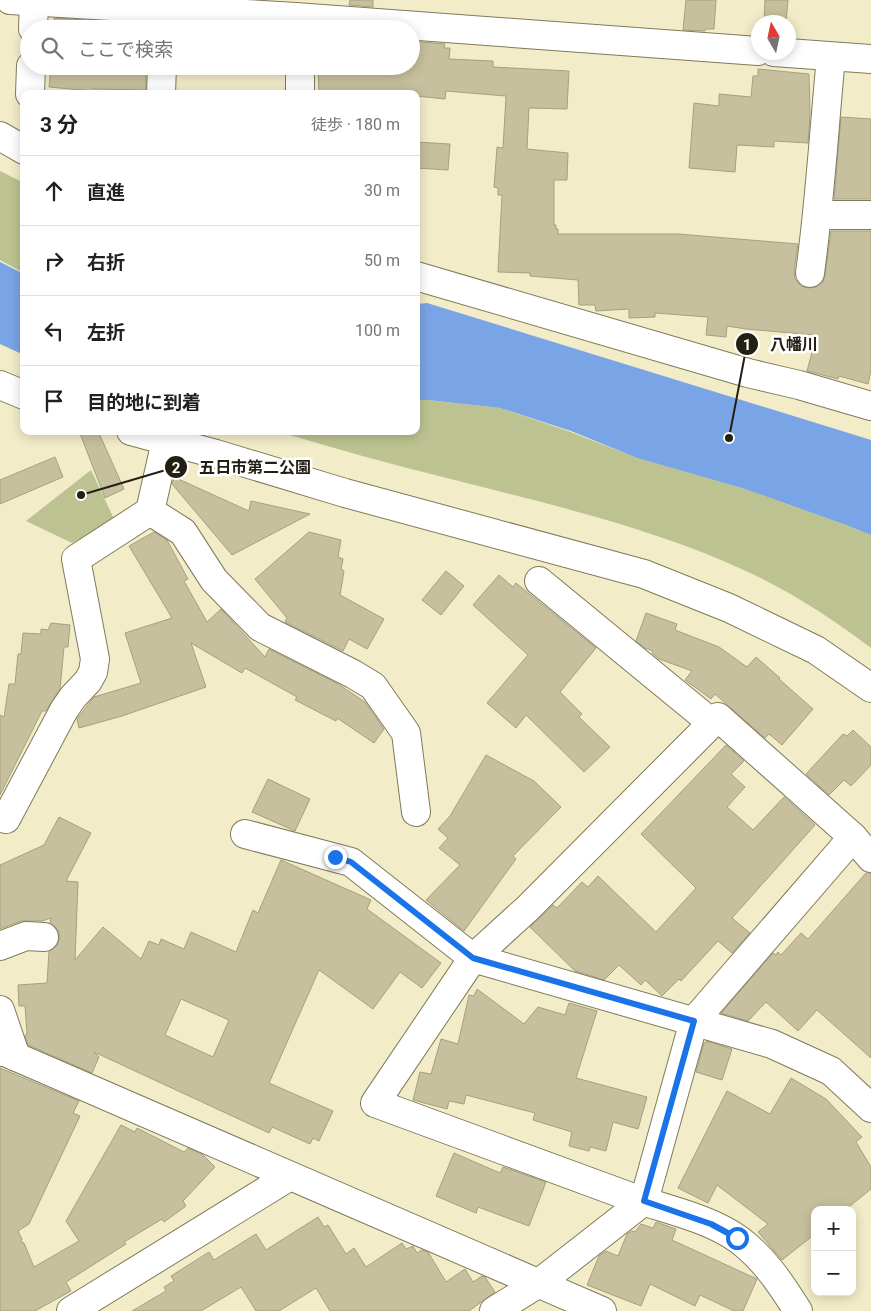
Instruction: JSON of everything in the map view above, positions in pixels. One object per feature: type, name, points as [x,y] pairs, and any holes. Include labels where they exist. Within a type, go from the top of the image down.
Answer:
[{"type":"street","points":[[29,20],[22,1],[162,19],[295,15],[359,20]]},
{"type":"street","points":[[420,25],[751,50]]},
{"type":"street","points":[[796,54],[871,59]]},
{"type":"street","points":[[810,272],[818,215],[821,155],[831,57]]},
{"type":"street","points":[[30,90],[31,75]]},
{"type":"street","points":[[161,90],[162,75]]},
{"type":"street","points":[[300,75],[300,90]]},
{"type":"street","points":[[0,136],[20,148]]},
{"type":"street","points":[[818,215],[871,215]]},
{"type":"street","points":[[420,277],[748,373],[799,385],[871,406]]},
{"type":"street","points":[[0,385],[20,393]]},
{"type":"street","points":[[146,435],[345,493],[644,574],[729,608],[816,650],[871,688]]},
{"type":"street","points":[[6,819],[64,710],[93,672],[95,659],[76,560],[150,511],[166,441]]},
{"type":"street","points":[[150,511],[183,532],[214,580],[260,627],[373,686],[406,732],[416,812]]},
{"type":"street","points":[[539,581],[712,723]]},
{"type":"street","points":[[798,1311],[777,1278],[760,1257],[737,1238],[711,1224],[375,1103],[473,958],[528,908],[718,717],[853,837],[871,858]]},
{"type":"street","points":[[244,834],[351,862],[473,958],[772,1044],[831,1071],[871,1108]]},
{"type":"street","points":[[494,1311],[539,1283],[644,1201],[694,1021],[853,837]]},
{"type":"street","points":[[0,946],[26,936],[44,937]]},
{"type":"street","points":[[0,1010],[8,1054],[602,1311]]},
{"type":"street","points":[[71,1311],[290,1176]]},
{"type":"green space","points":[[0,171],[20,181],[20,271],[0,260]]},
{"type":"green space","points":[[420,400],[500,408],[568,431],[637,458],[745,489],[846,525],[871,535],[871,648],[826,616],[779,587],[710,555],[599,518],[290,435],[420,435]]},
{"type":"green space","points":[[91,470],[115,521],[72,543],[26,521]]},
{"type":"water","points":[[0,262],[20,272],[20,353],[0,344]]},
{"type":"water","points":[[427,303],[871,440],[871,535],[745,489],[637,458],[571,431],[500,408],[420,400],[420,304]]},
{"type":"building","points":[[350,0],[373,0],[373,7],[349,5]]},
{"type":"building","points":[[686,0],[716,0],[714,29],[705,29],[705,31],[683,30]]},
{"type":"building","points":[[765,0],[788,0],[787,15],[764,15]]},
{"type":"building","points":[[54,18],[85,20],[54,20]]},
{"type":"building","points":[[420,42],[445,44],[444,48],[450,48],[449,59],[493,61],[493,67],[569,71],[567,109],[529,108],[527,149],[568,153],[567,180],[554,180],[554,225],[558,229],[558,234],[678,234],[798,244],[794,271],[795,279],[801,286],[808,288],[816,287],[823,282],[831,231],[871,231],[871,370],[868,384],[839,376],[838,379],[807,371],[812,352],[809,351],[814,335],[727,326],[726,337],[706,335],[708,317],[655,313],[655,317],[629,318],[629,309],[596,311],[595,305],[579,305],[578,280],[530,276],[530,273],[498,272],[502,195],[498,195],[498,188],[494,187],[497,147],[503,148],[506,96],[446,91],[445,99],[420,96],[420,90],[319,90],[318,75],[420,75]]},
{"type":"building","points":[[758,69],[809,74],[810,114],[808,143],[774,141],[774,147],[737,145],[735,172],[689,168],[694,103],[719,106],[719,94],[751,97],[753,76],[758,76]]},
{"type":"building","points":[[50,75],[146,75],[146,90],[81,90],[49,87]]},
{"type":"building","points":[[841,117],[871,119],[871,199],[834,199]]},
{"type":"building","points":[[420,142],[450,144],[448,170],[420,168]]},
{"type":"building","points":[[81,435],[100,435],[124,489],[105,498]]},
{"type":"building","points":[[55,457],[63,477],[0,504],[0,480]]},
{"type":"building","points":[[174,477],[249,511],[251,501],[310,514],[232,555],[172,484]]},
{"type":"building","points":[[154,532],[167,540],[188,579],[184,581],[207,622],[221,609],[265,657],[269,649],[338,684],[365,702],[384,729],[374,743],[337,718],[336,721],[295,700],[297,697],[245,668],[242,673],[191,643],[206,687],[122,716],[79,728],[77,719],[94,697],[141,683],[125,633],[172,618],[129,546]]},
{"type":"building","points":[[309,532],[341,540],[338,557],[343,559],[341,569],[344,571],[340,595],[384,619],[367,649],[349,639],[343,651],[285,622],[287,618],[255,579]]},
{"type":"building","points":[[446,571],[464,586],[441,615],[422,600]]},
{"type":"building","points":[[499,575],[513,587],[516,583],[596,648],[560,692],[582,714],[579,717],[610,747],[584,772],[526,715],[516,728],[487,703],[528,655],[473,605]]},
{"type":"building","points":[[646,613],[677,624],[675,630],[719,647],[747,667],[756,657],[813,709],[782,745],[769,734],[765,738],[715,694],[711,699],[685,680],[692,671],[659,659],[652,653],[653,651],[636,641]]},
{"type":"building","points":[[51,623],[70,625],[68,647],[64,647],[60,689],[46,711],[42,711],[0,795],[0,715],[4,717],[9,684],[15,684],[18,654],[21,654],[23,633],[41,634],[41,629],[48,630]]},
{"type":"building","points":[[853,730],[871,747],[871,765],[851,786],[844,780],[829,795],[806,774],[843,734],[847,736]]},
{"type":"building","points":[[726,745],[744,761],[731,774],[745,787],[727,807],[753,830],[784,797],[815,825],[732,918],[750,933],[732,953],[718,941],[681,981],[679,979],[662,996],[645,980],[641,985],[619,965],[604,980],[575,971],[530,927],[553,905],[557,908],[582,882],[588,887],[598,876],[656,932],[696,888],[641,834]]},
{"type":"building","points":[[486,755],[534,781],[561,807],[513,856],[516,859],[464,931],[426,900],[460,865],[439,848],[448,838],[438,829],[450,816]]},
{"type":"building","points":[[268,779],[310,799],[295,831],[252,812]]},
{"type":"building","points":[[59,817],[91,833],[66,881],[78,882],[75,960],[103,927],[141,959],[149,941],[159,945],[161,939],[184,949],[191,932],[236,952],[253,910],[258,913],[281,860],[371,900],[367,909],[441,963],[422,988],[400,972],[373,1009],[319,970],[269,1083],[333,1111],[319,1141],[313,1138],[310,1144],[272,1127],[269,1133],[94,1052],[99,1057],[92,1073],[28,1045],[25,1036],[27,1033],[25,1006],[19,1006],[18,985],[47,983],[49,951],[57,946],[60,937],[58,930],[50,923],[51,918],[42,921],[21,921],[0,929],[0,865],[44,845]],"holes":[[[181,999],[229,1020],[213,1057],[165,1035]]]},
{"type":"building","points":[[866,873],[871,873],[871,1058],[817,1010],[798,1031],[766,1002],[748,1021],[721,1013],[773,953],[776,955],[778,952],[781,955],[801,933],[808,939]]},
{"type":"building","points":[[477,989],[524,1024],[538,1007],[565,1015],[569,1003],[597,1011],[576,1078],[647,1097],[638,1129],[613,1122],[606,1151],[590,1147],[589,1151],[569,1146],[572,1132],[533,1120],[535,1113],[466,1095],[464,1104],[449,1101],[447,1109],[413,1100],[420,1072],[431,1074],[441,1039],[458,1044],[469,995],[474,996]]},
{"type":"building","points":[[706,1041],[732,1049],[722,1080],[696,1072]]},
{"type":"building","points":[[0,1068],[79,1101],[73,1113],[80,1116],[29,1224],[18,1231],[22,1239],[21,1242],[24,1243],[34,1267],[79,1241],[66,1221],[121,1125],[135,1132],[137,1128],[184,1152],[188,1148],[202,1154],[215,1167],[183,1201],[186,1206],[164,1222],[162,1219],[124,1242],[126,1244],[66,1282],[71,1291],[35,1311],[0,1311]]},
{"type":"building","points":[[791,1078],[826,1099],[862,1137],[856,1142],[871,1167],[871,1189],[850,1206],[811,1206],[811,1237],[782,1260],[758,1232],[768,1224],[717,1185],[708,1203],[678,1188],[727,1091],[770,1114]]},
{"type":"building","points":[[454,1153],[500,1173],[503,1167],[546,1182],[529,1226],[478,1207],[476,1213],[436,1196]]},
{"type":"building","points":[[318,1217],[324,1227],[328,1225],[346,1254],[354,1248],[366,1267],[402,1243],[406,1249],[413,1246],[417,1253],[422,1250],[428,1252],[446,1282],[465,1269],[473,1282],[482,1276],[485,1277],[495,1292],[469,1311],[330,1311],[316,1288],[279,1311],[256,1311],[241,1287],[201,1311],[132,1311],[166,1291],[164,1287],[174,1281],[171,1276],[209,1252],[214,1260],[256,1234],[266,1250]]},
{"type":"building","points":[[656,1222],[676,1229],[672,1240],[757,1279],[743,1311],[734,1311],[700,1295],[695,1306],[650,1284],[641,1306],[587,1285],[599,1256],[606,1251],[618,1256],[627,1234],[632,1231],[635,1232],[641,1224],[653,1228]]},
{"type":"place","name":"八幡川","points":[[729,438]]},
{"type":"place","name":"五日市第二公園","points":[[81,495]]},
{"type":"route","points":[[335,857],[351,862],[473,958],[694,1021],[644,1201],[711,1224],[737,1238]]}]
